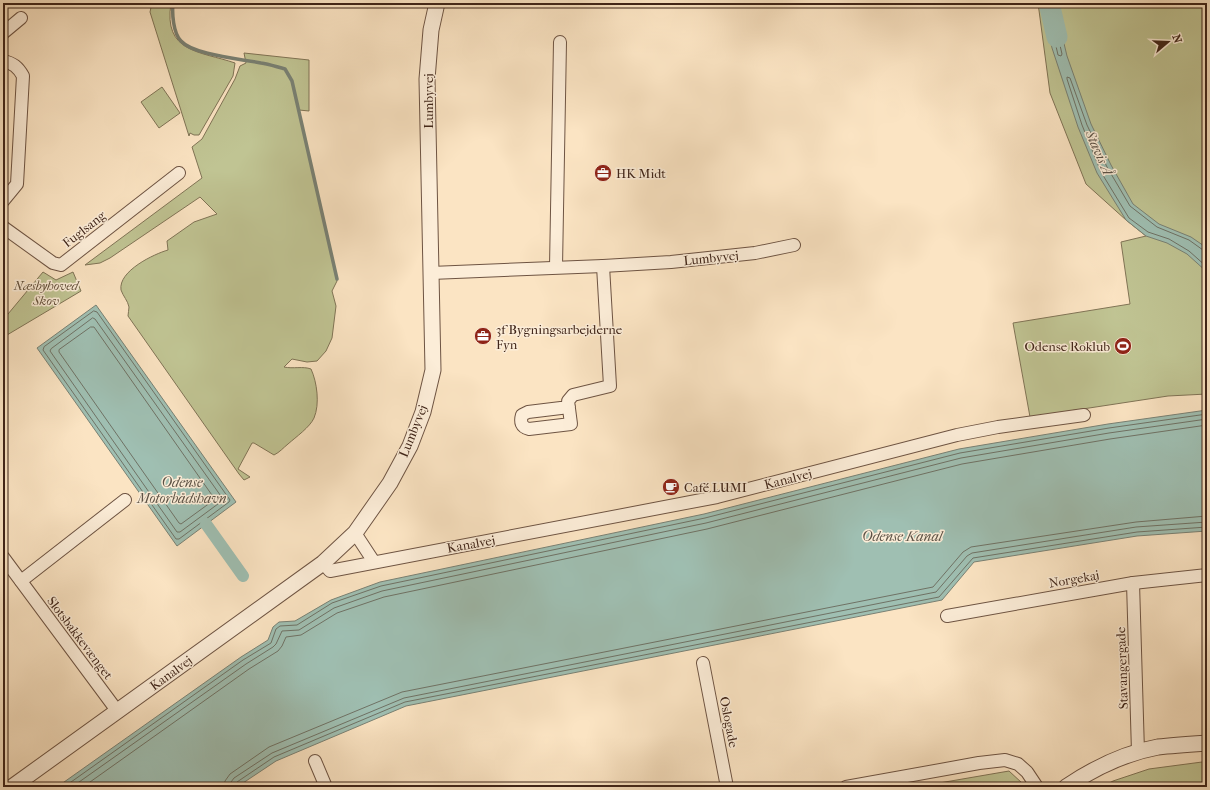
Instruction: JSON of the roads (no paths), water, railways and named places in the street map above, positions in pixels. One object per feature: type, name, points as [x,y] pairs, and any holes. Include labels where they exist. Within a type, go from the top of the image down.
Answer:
[{"type":"street","name":"Lumbyvej","points":[[323,563],[355,533],[390,483],[410,446],[423,412],[433,370],[427,79],[431,30],[437,3]]},
{"type":"street","points":[[3,33],[22,18]]},
{"type":"street","points":[[556,267],[560,42]]},
{"type":"street","points":[[3,60],[12,62],[23,76],[17,184],[3,201]]},
{"type":"street","name":"Fuglsang","points":[[3,227],[53,263],[61,265],[179,173]]},
{"type":"street","name":"Lumbyvej","points":[[431,273],[671,262],[750,253],[794,245]]},
{"type":"street","points":[[569,408],[568,401],[573,395],[610,386],[603,266]]},
{"type":"street","name":"Kanalvej","points":[[12,787],[323,563],[330,571],[717,497],[964,434],[998,427],[1084,415]]},
{"type":"street","points":[[21,581],[126,500]]},
{"type":"street","points":[[355,533],[374,562]]},
{"type":"street","name":"Slotsbakkevænget","points":[[3,557],[118,712]]},
{"type":"street","name":"Norgekaj","points":[[947,616],[1133,583],[1207,575]]},
{"type":"street","name":"Stavangergade","points":[[1133,583],[1138,752]]},
{"type":"street","name":"Oslogade","points":[[703,663],[727,787]]},
{"type":"street","points":[[1066,787],[1105,764],[1138,752],[1157,747],[1207,743]]},
{"type":"street","points":[[846,787],[979,763],[1005,760],[1018,764],[1027,772],[1037,787]]},
{"type":"street","points":[[315,761],[326,787]]},
{"type":"water","points":[[1043,8],[1056,10],[1067,56],[1091,124],[1111,165],[1133,204],[1159,224],[1191,237],[1207,248],[1207,272],[1187,254],[1167,243],[1146,236],[1126,220],[1097,173],[1078,127],[1052,48]]},
{"type":"water","name":"Odense Motorbådshavn","points":[[96,305],[236,502],[177,546],[37,348]]},
{"type":"water","name":"Odense Kanal","points":[[1207,410],[1207,531],[1137,536],[974,562],[942,600],[406,706],[276,761],[237,787],[57,787],[241,657],[268,640],[273,627],[279,622],[295,621],[331,600],[380,582],[704,514],[959,449],[1108,424]]},
{"type":"waterway","points":[[173,3],[173,17],[176,33],[181,41],[187,46],[207,53],[264,63],[285,69],[292,81],[337,279]]},
{"type":"waterway","name":"Stavis Å","points":[[1049,3],[1057,37]]},
{"type":"waterway","points":[[206,524],[243,576]]},
{"type":"place","name":"HK Midt","points":[[603,173]]},
{"type":"place","name":"3f Bygningsarbejderne Fyn","points":[[483,336]]},
{"type":"place","name":"Odense Roklub","points":[[1123,346]]},
{"type":"place","name":"Café LUMI","points":[[671,487]]},
{"type":"park label","name":"Næsbyhoved Skov","points":[[46,292]]}]
